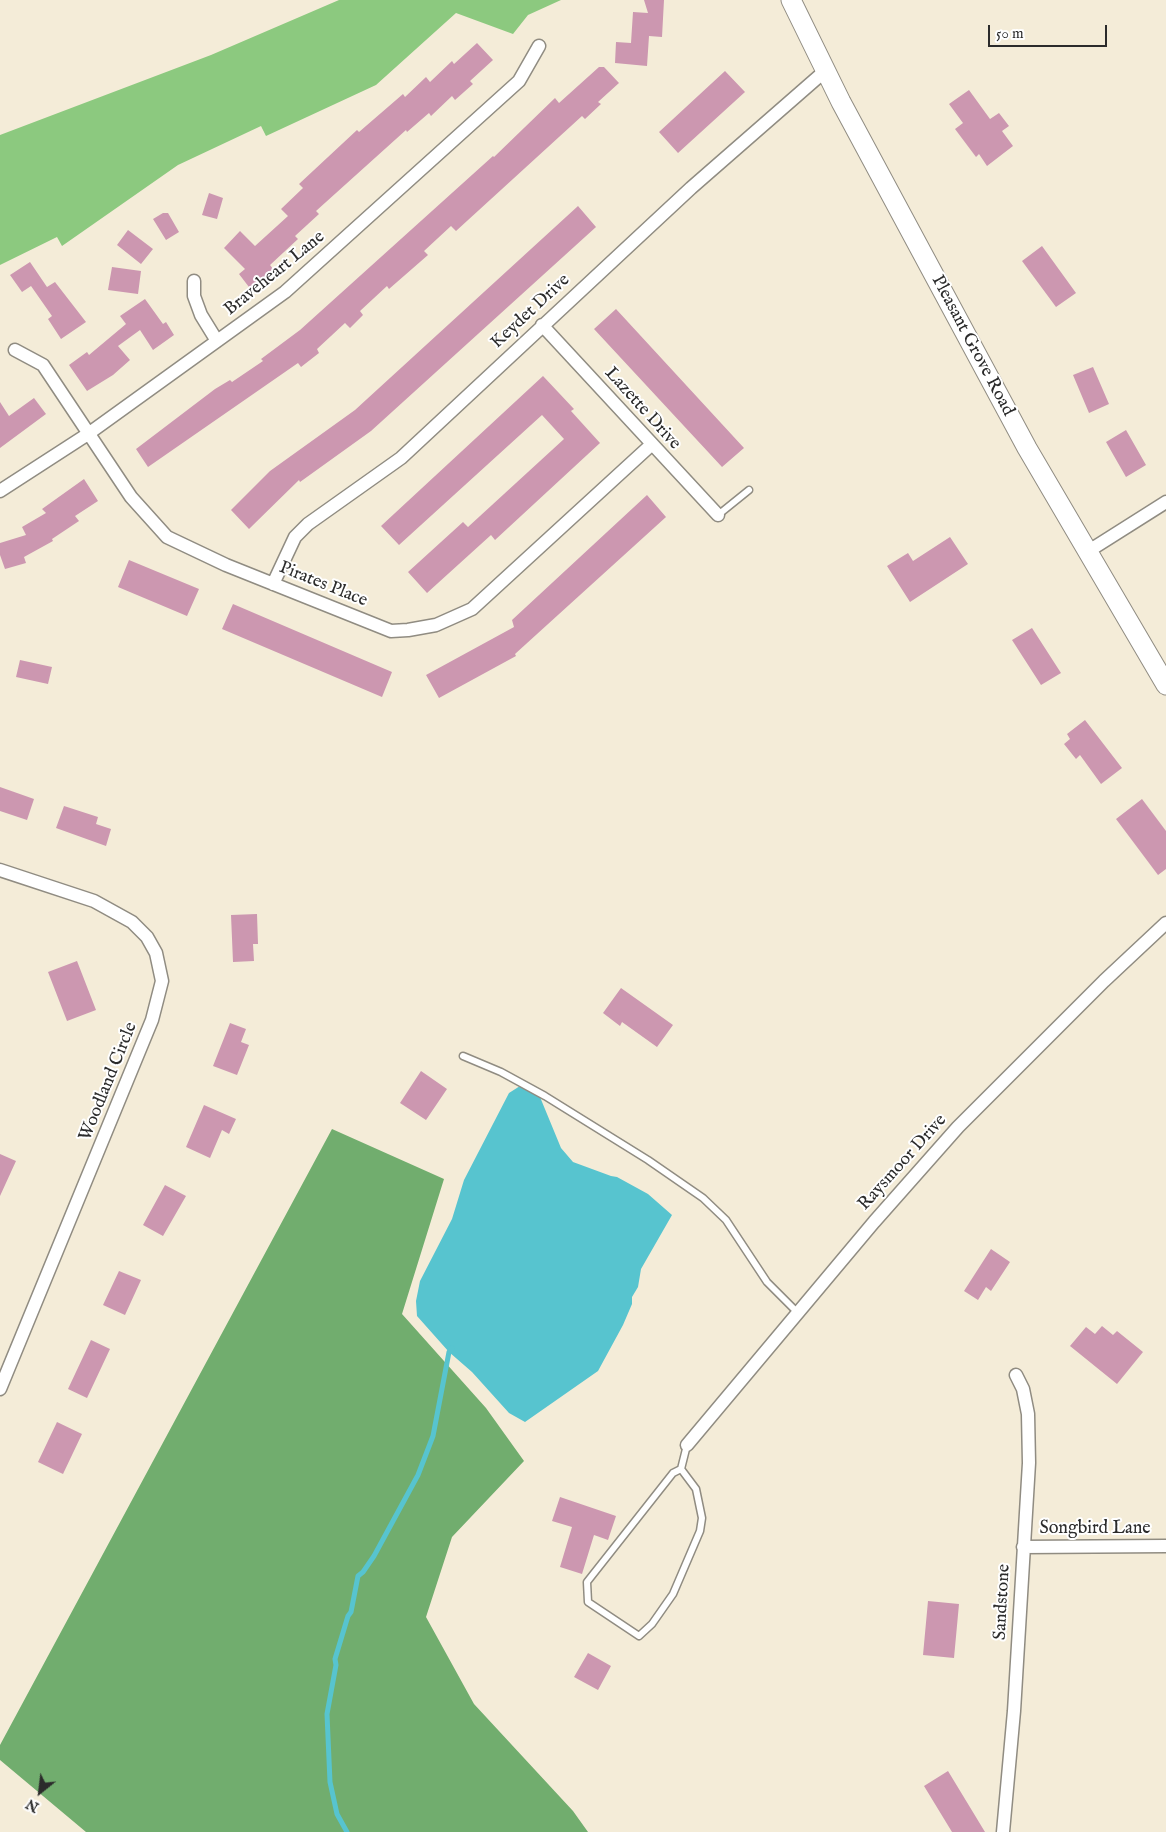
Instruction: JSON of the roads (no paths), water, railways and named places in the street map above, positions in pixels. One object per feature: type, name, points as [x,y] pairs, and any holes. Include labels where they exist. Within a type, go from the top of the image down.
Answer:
[{"type":"street","name":"Pleasant Grove Road","points":[[791,0],[826,71],[1022,440],[1086,552],[1166,685]]},
{"type":"street","name":"Braveheart Lane","points":[[0,491],[88,434],[285,292],[519,81],[539,46]]},
{"type":"street","name":"Keydet Drive","points":[[273,584],[295,538],[308,524],[401,458],[691,188],[826,71]]},
{"type":"street","points":[[194,281],[194,296],[201,315],[217,341]]},
{"type":"street","name":"Lazette Drive","points":[[542,326],[718,515]]},
{"type":"street","name":"Pirates Place","points":[[15,350],[43,365],[131,497],[167,537],[226,565],[391,631],[436,625],[472,609],[651,445]]},
{"type":"street","points":[[1086,552],[1166,502]]},
{"type":"street","name":"Woodland Circle","points":[[0,870],[94,901],[132,922],[147,937],[156,953],[161,966],[162,981],[159,1000],[149,1029],[0,1389]]},
{"type":"street","name":"Raysmoor Drive","points":[[687,1445],[874,1222],[958,1126],[1104,981],[1166,923]]},
{"type":"street","name":"Sandstone","points":[[1003,1832],[1014,1711],[1023,1547],[1030,1463],[1028,1414],[1023,1389],[1016,1375]]},
{"type":"street","name":"Songbird Lane","points":[[1023,1547],[1166,1546]]},
{"type":"lane","points":[[718,515],[749,490]]},
{"type":"lane","points":[[463,1056],[501,1072],[545,1096],[648,1160],[703,1198],[726,1220],[767,1282],[798,1313]]},
{"type":"lane","points":[[681,1469],[696,1490],[702,1518],[700,1531],[673,1594],[652,1624],[639,1636],[588,1602],[587,1582],[673,1473],[681,1469],[687,1445]]},
{"type":"water","points":[[520,1086],[540,1097],[561,1148],[573,1162],[617,1177],[648,1194],[672,1215],[641,1269],[638,1287],[632,1297],[632,1304],[598,1371],[525,1422],[509,1413],[472,1372],[449,1352],[417,1316],[416,1301],[420,1281],[452,1219],[464,1180],[509,1093]]},
{"type":"waterway","points":[[347,1832],[337,1814],[330,1782],[327,1714],[336,1665],[335,1659],[348,1616],[351,1612],[358,1576],[374,1556],[418,1475],[433,1436],[449,1352],[452,1348]]}]
